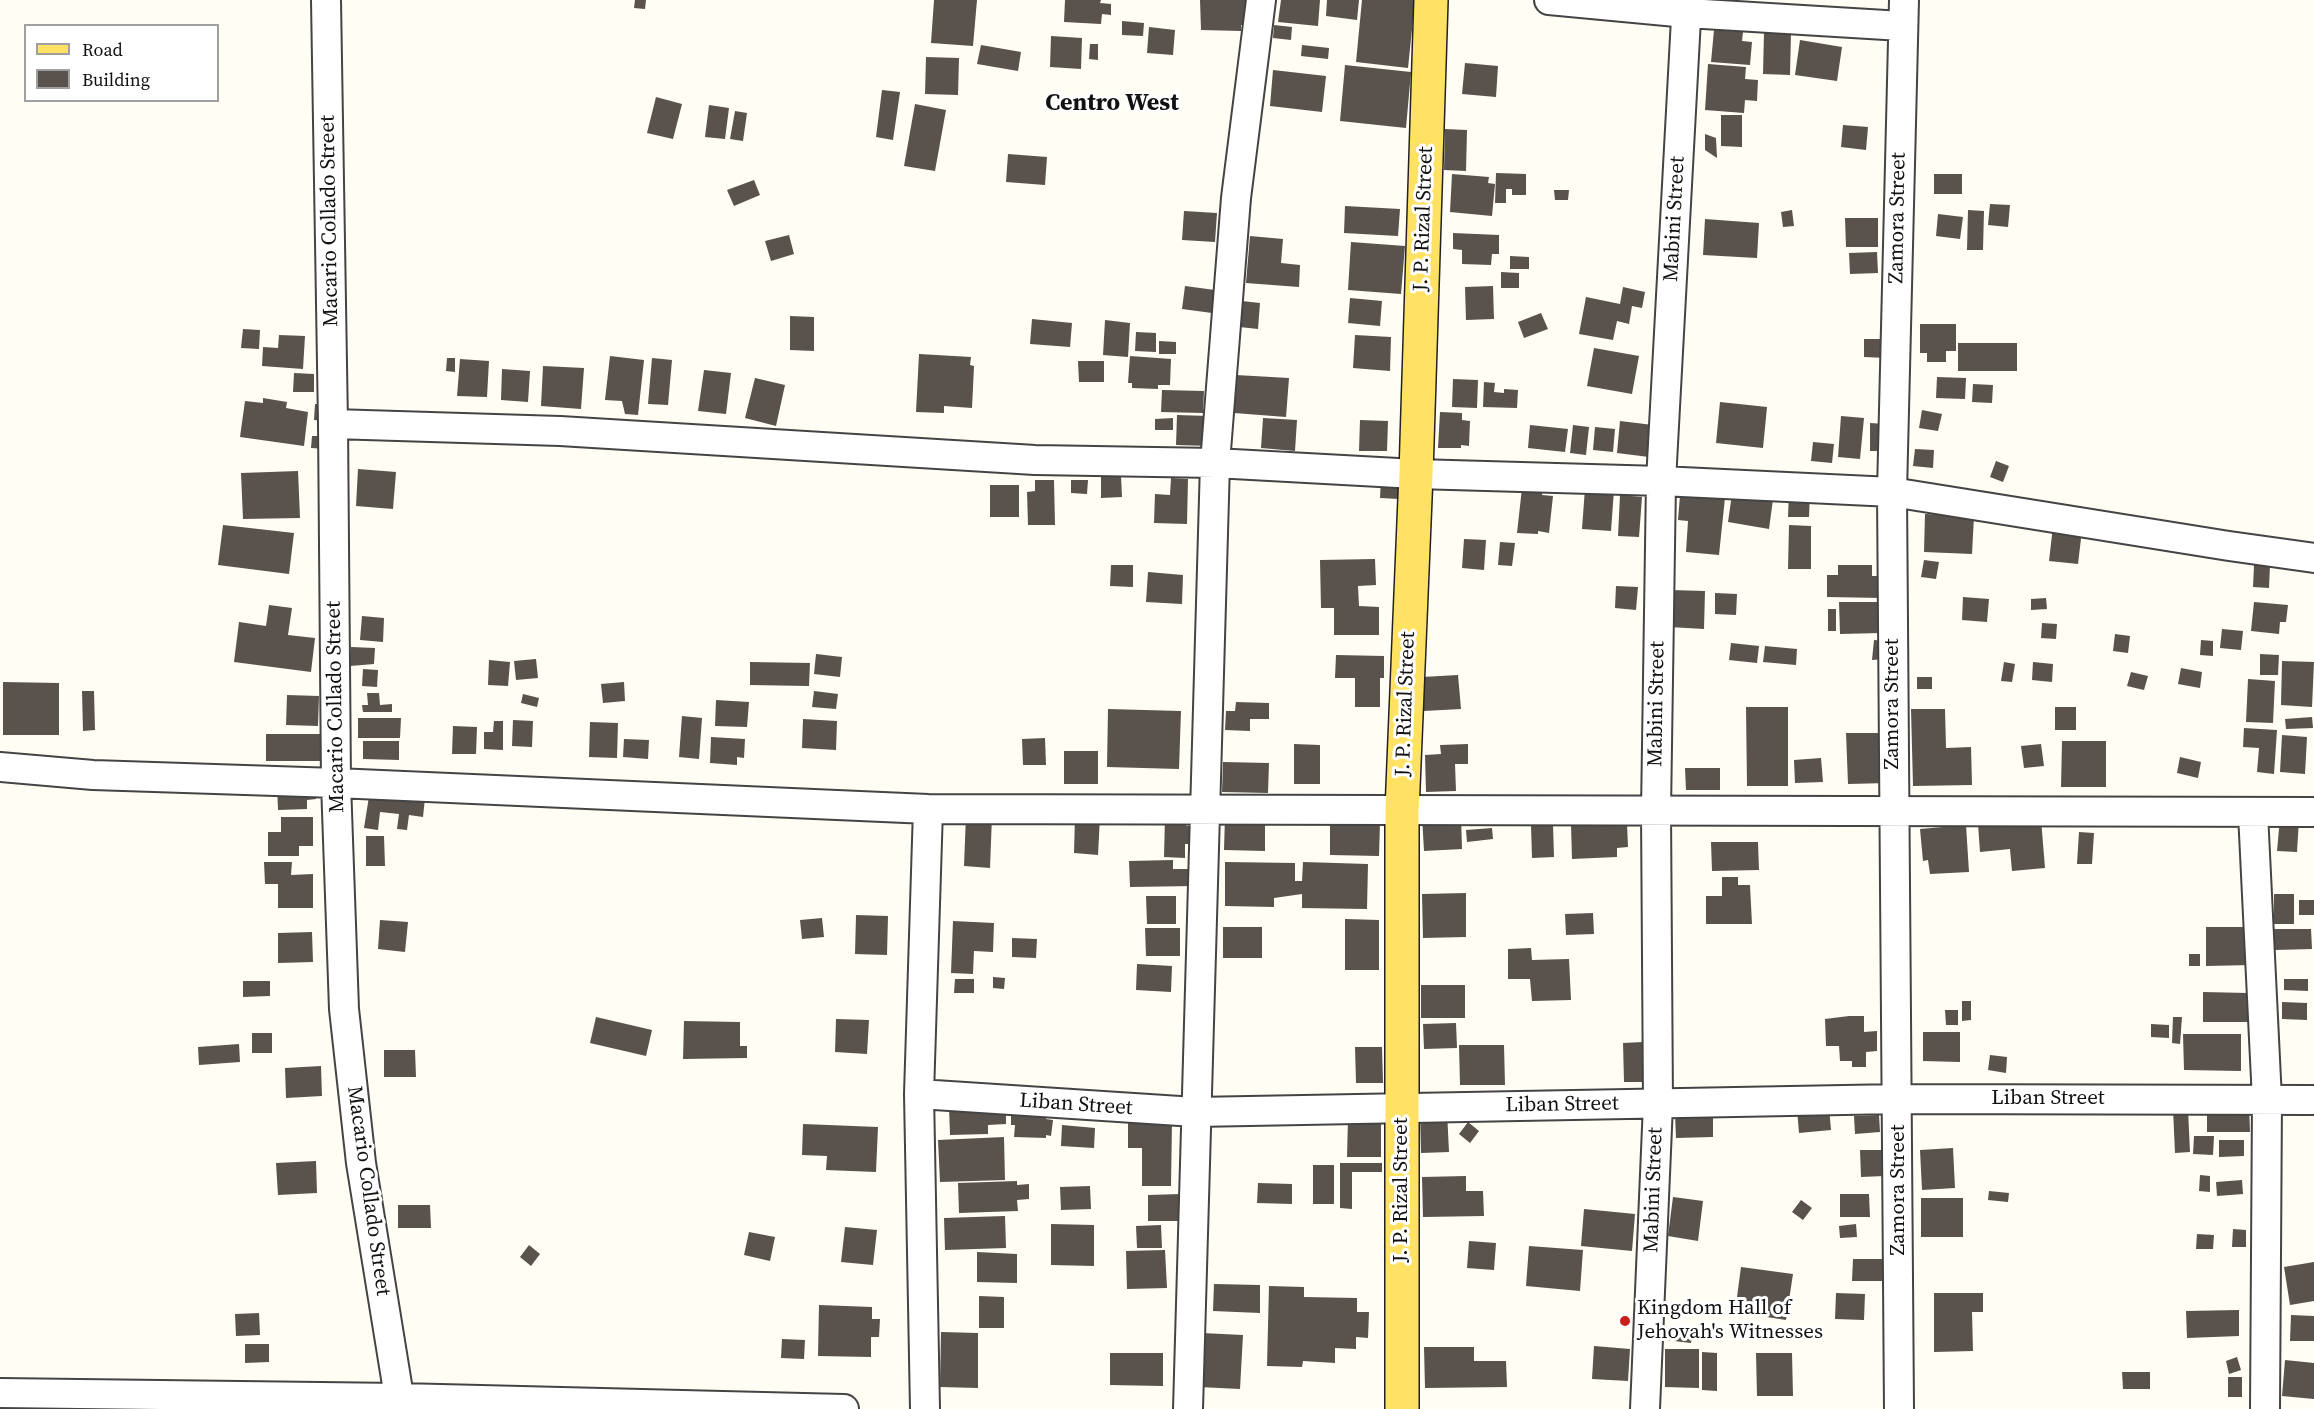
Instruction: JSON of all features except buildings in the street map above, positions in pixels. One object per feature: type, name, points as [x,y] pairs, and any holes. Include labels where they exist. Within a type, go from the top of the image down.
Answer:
[{"type":"main road","name":"J. P. Rizal Street","points":[[1402,1409],[1402,812],[1416,474],[1431,0]]},
{"type":"street","name":"Macario Collado Street","points":[[326,0],[336,783],[344,1009],[361,1163],[401,1404]]},
{"type":"street","points":[[1188,1409],[1215,463],[1236,198],[1261,0]]},
{"type":"street","points":[[1549,0],[1687,7],[1903,13]]},
{"type":"street","name":"Mabini Street","points":[[1645,1409],[1658,1104],[1656,811],[1661,481],[1687,7]]},
{"type":"street","name":"Zamora Street","points":[[1899,1409],[1892,492],[1903,13]]},
{"type":"street","points":[[333,423],[560,431],[1035,460],[1215,463],[1416,474],[1661,481],[1892,492],[2314,558]]},
{"type":"street","points":[[0,767],[93,775],[336,783],[927,809],[1402,812],[2314,812]]},
{"type":"street","points":[[925,1409],[919,1094],[927,809]]},
{"type":"street","points":[[2253,813],[2267,1100],[2265,1409]]},
{"type":"street","name":"Liban Street","points":[[919,1094],[1195,1112],[1898,1099],[2314,1100]]},
{"type":"street","points":[[0,1393],[401,1404],[844,1409]]},
{"type":"place","name":"Kingdom Hall of Jehovah's Witnesses","points":[[1625,1321]]},
{"type":"district","name":"Centro West","points":[[1112,104]]}]
